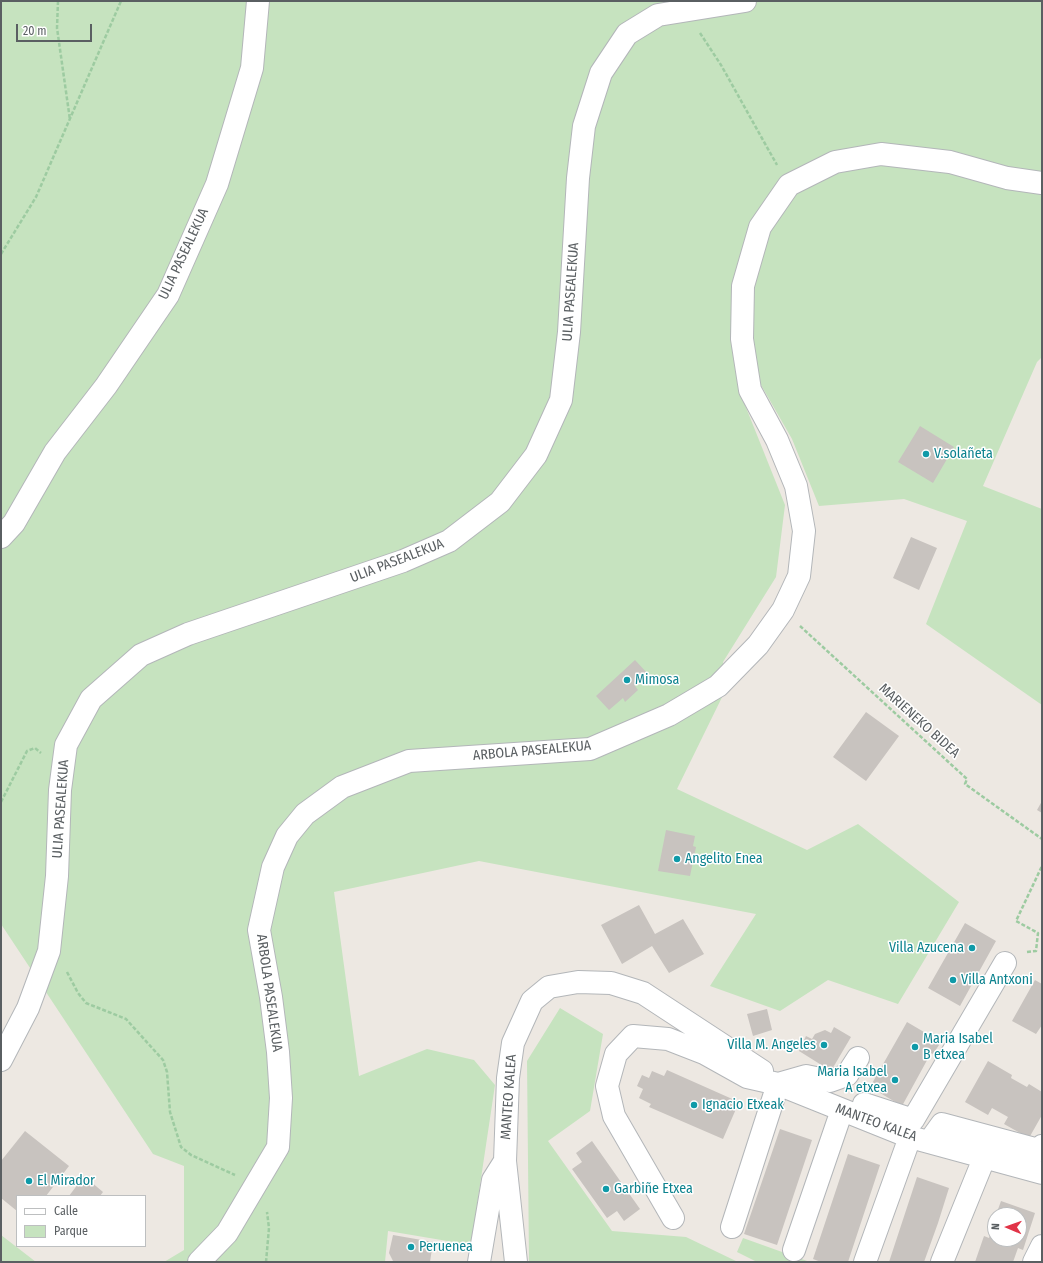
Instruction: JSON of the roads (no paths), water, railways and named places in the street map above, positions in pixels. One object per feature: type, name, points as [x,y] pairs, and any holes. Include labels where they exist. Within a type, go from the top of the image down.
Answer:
[{"type":"street","name":"ULIA PASEALEKUA","points":[[1,537],[14,523],[56,452],[106,386],[168,295],[217,184],[252,68],[258,1]]},
{"type":"street","name":"ULIA PASEALEKUA","points":[[1,1060],[28,1008],[49,951],[57,876],[60,790],[66,745],[91,699],[141,655],[196,632],[403,561],[448,541],[500,502],[536,455],[561,400],[569,332],[578,178],[584,126],[601,73],[627,34],[658,15],[745,1]]},
{"type":"street","name":"ARBOLA PASEALEKUA","points":[[199,1262],[227,1233],[254,1190],[278,1147],[281,1098],[278,1052],[271,997],[259,930],[273,867],[287,836],[305,814],[342,787],[409,761],[590,748],[669,716],[718,686],[758,645],[784,610],[799,576],[804,531],[796,486],[777,440],[750,390],[742,339],[743,286],[760,227],[789,185],[835,162],[881,154],[950,162],[1007,178],[1042,183]]},
{"type":"street","points":[[794,1250],[835,1108],[842,1100],[852,1100],[913,1120],[1005,963]]},
{"type":"street","name":"MANTEO KALEA","points":[[516,1262],[505,1161],[508,1078],[513,1043],[532,1001],[549,987],[578,982],[611,983],[643,993],[753,1065],[778,1084]]},
{"type":"street","name":"MANTEO KALEA","points":[[674,1218],[614,1116],[607,1086],[616,1054],[633,1036],[668,1039],[704,1053],[747,1078],[778,1084],[835,1108],[919,1139],[1042,1173]]},
{"type":"street","points":[[732,1227],[778,1084],[806,1076],[830,1081],[847,1075],[858,1058]]},
{"type":"street","name":"MANTEO KALEA","points":[[919,1139],[942,1124],[1040,1150],[1042,1146]]},
{"type":"street","points":[[865,1262],[919,1139]]},
{"type":"street","points":[[942,1262],[985,1156]]},
{"type":"street","points":[[480,1262],[493,1180],[505,1161]]},
{"type":"street","points":[[1034,1262],[1042,1246]]},
{"type":"place","name":"V.solañeta","points":[[926,454]]},
{"type":"place","name":"Mimosa","points":[[627,680]]},
{"type":"place","name":"Angelito Enea","points":[[677,859]]},
{"type":"place","name":"Villa Azucena","points":[[972,948]]},
{"type":"place","name":"Villa Antxoni","points":[[953,980]]},
{"type":"place","name":"Villa M. Angeles","points":[[824,1045]]},
{"type":"place","name":"Maria Isabel B etxea","points":[[915,1047]]},
{"type":"place","name":"Maria Isabel A etxea","points":[[895,1080]]},
{"type":"place","name":"Ignacio Etxeak","points":[[694,1105]]},
{"type":"place","name":"El Mirador","points":[[29,1181]]},
{"type":"place","name":"Garbiñe Etxea","points":[[606,1189]]},
{"type":"place","name":"Peruenea","points":[[411,1247]]}]
